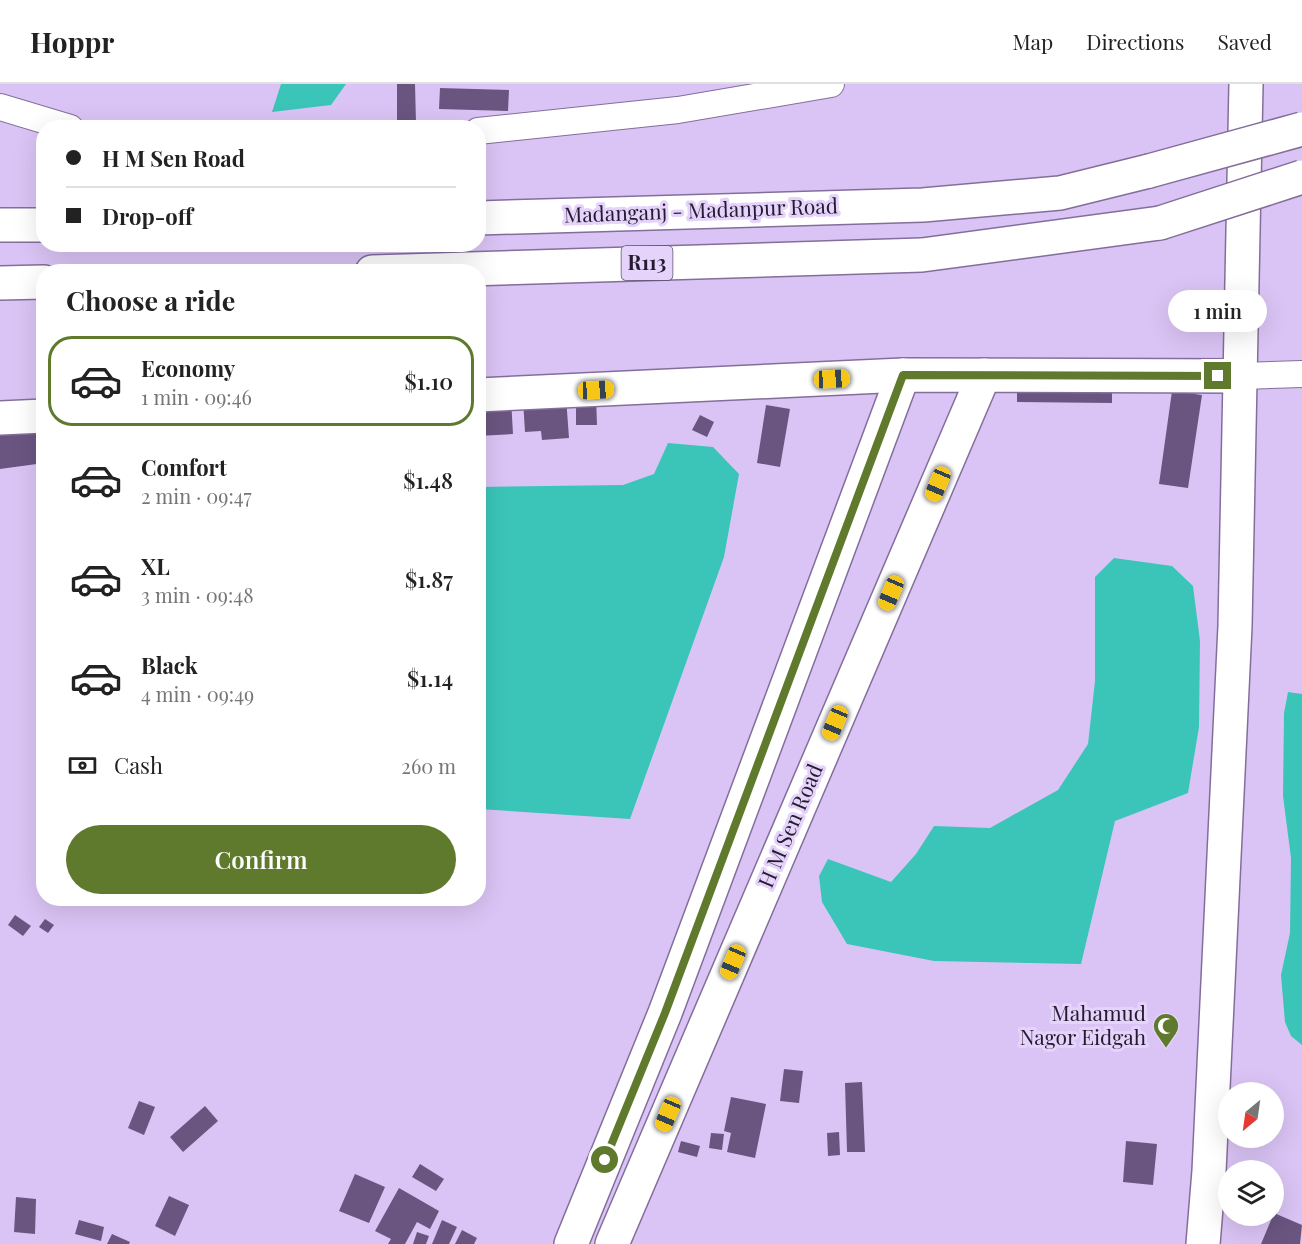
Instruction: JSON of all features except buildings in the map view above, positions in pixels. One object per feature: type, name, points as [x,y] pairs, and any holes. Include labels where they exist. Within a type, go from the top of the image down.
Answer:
[{"type":"main road","points":[[1203,1244],[1209,1171],[1235,626],[1246,84]]},
{"type":"main road","name":"Madanganj - Madanpur Road","points":[[486,218],[923,205],[1060,193],[1302,129]]},
{"type":"main road","name":"R113","points":[[486,268],[922,255],[1160,223],[1302,177]]},
{"type":"main road","points":[[0,225],[36,225]]},
{"type":"main road","points":[[0,283],[36,282]]},
{"type":"main road","points":[[486,395],[903,375],[1241,376]]},
{"type":"main road","points":[[571,1244],[665,1013],[903,375]]},
{"type":"main road","name":"H M Sen Road","points":[[612,1244],[984,375]]},
{"type":"main road","points":[[0,418],[36,416]]},
{"type":"street","points":[[486,130],[678,110],[831,84]]},
{"type":"street","points":[[0,107],[43,120]]},
{"type":"street","points":[[1241,376],[1302,374]]},
{"type":"shaded area","points":[[281,84],[346,84],[331,105],[272,112]]},
{"type":"shaded area","points":[[668,443],[713,447],[739,474],[724,557],[630,819],[486,809],[486,487],[623,485],[654,474]]},
{"type":"shaded area","points":[[1114,558],[1172,566],[1193,586],[1200,641],[1199,727],[1188,793],[1115,821],[1081,964],[934,961],[847,944],[822,902],[819,876],[828,859],[891,882],[916,854],[934,826],[990,828],[1058,790],[1088,744],[1095,681],[1095,577]]},
{"type":"shaded area","points":[[1288,692],[1302,694],[1302,1045],[1291,1036],[1285,1022],[1281,975],[1290,933],[1291,858],[1283,796],[1284,713]]},
{"type":"place","name":"Mahamud Nagor Eidgah","points":[[1166,1049]]},
{"type":"route","points":[[605,1160],[665,1013],[903,375],[1218,376]]}]
